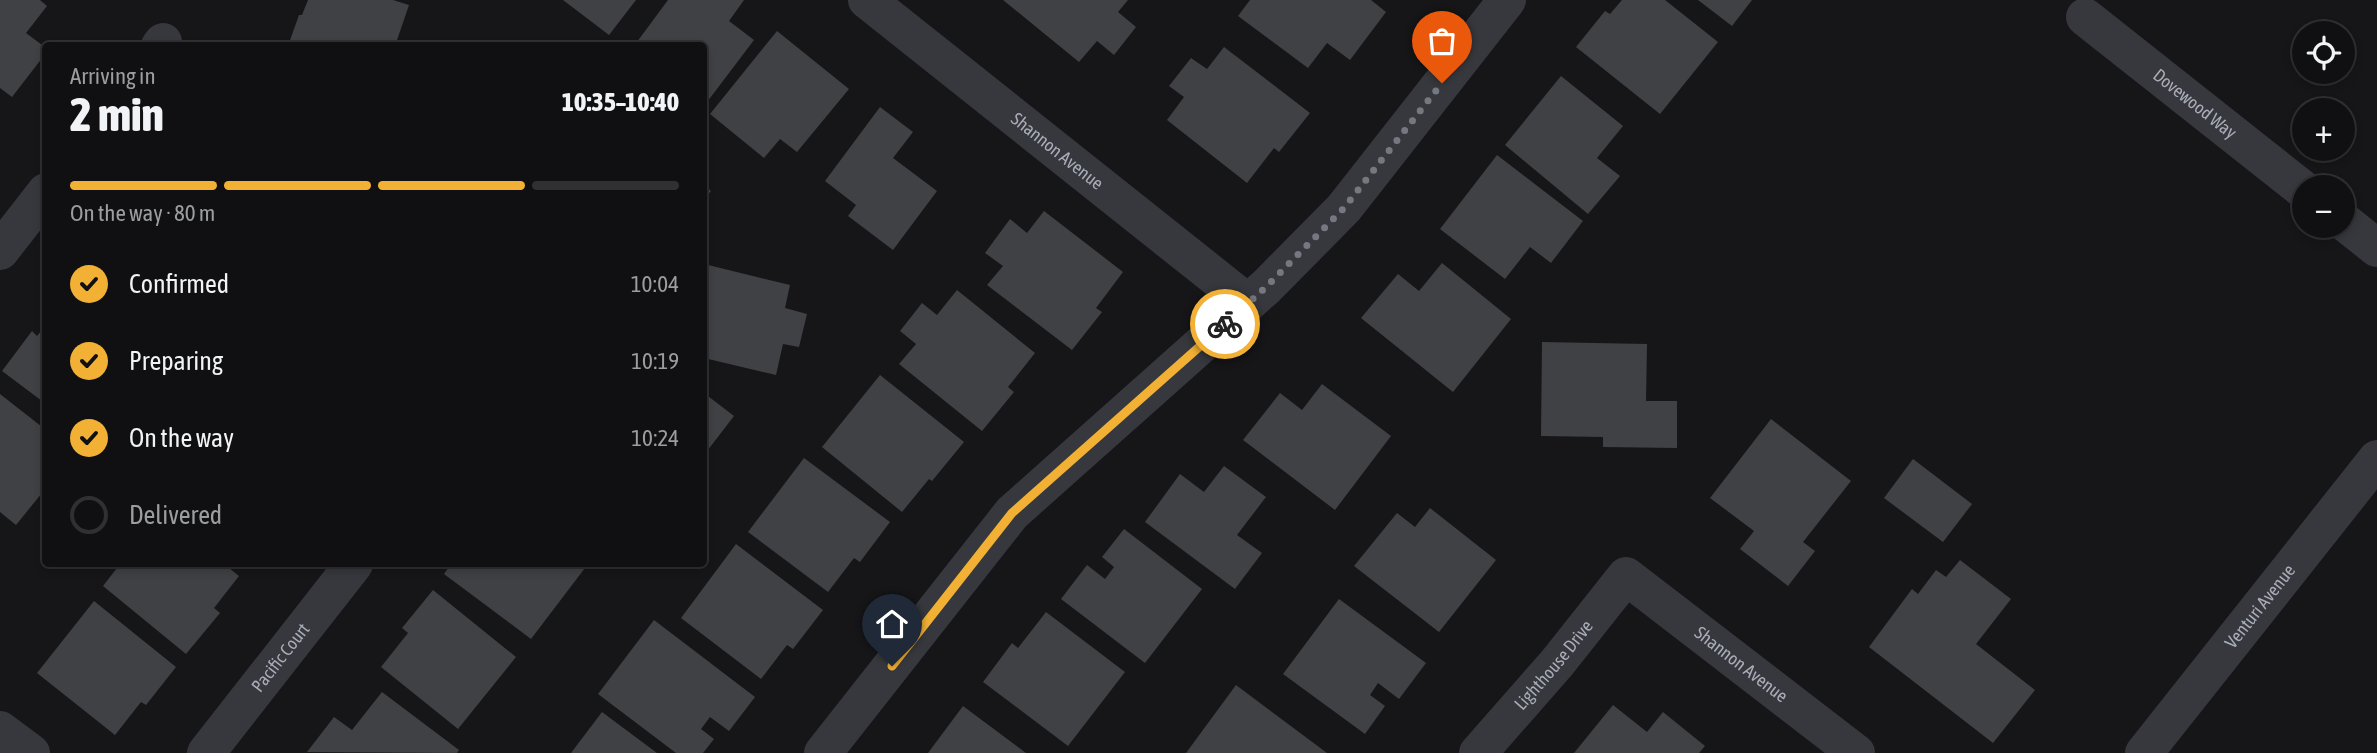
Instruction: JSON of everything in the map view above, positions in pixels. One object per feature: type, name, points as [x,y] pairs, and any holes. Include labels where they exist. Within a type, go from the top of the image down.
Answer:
[{"type":"street","points":[[823,753],[1012,513],[1248,303],[1344,208],[1507,0]]},
{"type":"street","name":"Shannon Avenue","points":[[884,5],[1248,303]]},
{"type":"street","name":"Dovewood Way","points":[[2085,17],[2292,181]]},
{"type":"street","points":[[0,251],[42,197]]},
{"type":"street","points":[[2355,231],[2377,248]]},
{"type":"street","name":"Venturi Avenue","points":[[2144,753],[2377,459]]},
{"type":"street","name":"Pacific Court","points":[[206,753],[352,567]]},
{"type":"street","name":"Shannon Avenue","points":[[1626,576],[1856,753]]},
{"type":"street","name":"Lighthouse Drive","points":[[1478,753],[1557,663],[1626,576]]},
{"type":"street","points":[[0,730],[31,753]]},
{"type":"building","points":[[0,0],[40,0],[47,6],[26,33],[42,45],[42,58],[12,97],[0,88]]},
{"type":"building","points":[[308,0],[393,0],[409,5],[396,42],[289,42],[299,15],[302,15]]},
{"type":"building","points":[[563,0],[636,0],[609,35]]},
{"type":"building","points":[[668,0],[744,0],[729,21],[754,40],[707,102],[707,42],[637,42]]},
{"type":"building","points":[[1003,0],[1128,0],[1118,12],[1136,27],[1114,55],[1097,41],[1079,62]]},
{"type":"building","points":[[1250,0],[1371,0],[1386,12],[1350,60],[1327,43],[1308,68],[1238,16]]},
{"type":"building","points":[[1622,0],[1665,0],[1718,42],[1660,114],[1576,47],[1605,11],[1610,14]]},
{"type":"building","points":[[1698,0],[1752,0],[1732,26]]},
{"type":"building","points":[[777,31],[849,89],[797,152],[780,139],[764,158],[710,114]]},
{"type":"building","points":[[1224,47],[1310,113],[1279,152],[1274,148],[1247,183],[1167,120],[1184,97],[1169,86],[1191,58],[1207,69]]},
{"type":"building","points":[[1561,76],[1623,126],[1597,158],[1620,176],[1588,214],[1505,145]]},
{"type":"building","points":[[880,107],[913,132],[893,158],[937,191],[893,250],[848,216],[856,205],[825,181]]},
{"type":"building","points":[[1497,155],[1583,221],[1551,263],[1530,247],[1505,279],[1440,229]]},
{"type":"building","points":[[1044,211],[1123,272],[1096,308],[1102,312],[1072,350],[987,285],[1003,266],[985,253],[1010,219],[1027,233]]},
{"type":"building","points":[[1442,263],[1511,319],[1453,392],[1361,318],[1398,274],[1419,291]]},
{"type":"building","points":[[707,265],[790,285],[785,308],[807,314],[799,347],[783,344],[776,375],[707,359]]},
{"type":"building","points":[[957,290],[1035,353],[1008,387],[1014,392],[982,431],[899,364],[916,344],[900,331],[922,303],[937,315]]},
{"type":"building","points":[[42,330],[42,401],[2,371],[32,331],[37,336]]},
{"type":"building","points":[[1542,342],[1647,344],[1646,401],[1677,401],[1677,448],[1603,447],[1603,437],[1541,436]]},
{"type":"building","points":[[880,375],[964,442],[902,512],[822,447]]},
{"type":"building","points":[[1322,384],[1391,436],[1335,510],[1243,440],[1280,393],[1302,410]]},
{"type":"building","points":[[0,394],[42,427],[42,493],[16,525],[0,512]]},
{"type":"building","points":[[707,395],[734,416],[707,451]]},
{"type":"building","points":[[1771,419],[1851,481],[1803,542],[1815,551],[1788,586],[1740,549],[1754,531],[1710,498]]},
{"type":"building","points":[[804,458],[890,522],[860,562],[854,558],[828,592],[748,532]]},
{"type":"building","points":[[1913,459],[1972,504],[1943,542],[1884,498]]},
{"type":"building","points":[[1224,466],[1266,497],[1237,535],[1262,553],[1235,589],[1145,522],[1180,474],[1204,492]]},
{"type":"building","points":[[1430,508],[1496,560],[1439,632],[1354,566],[1397,513],[1415,527]]},
{"type":"building","points":[[1124,529],[1202,589],[1145,663],[1061,599],[1087,565],[1105,579],[1114,567],[1102,557]]},
{"type":"building","points":[[736,544],[823,610],[793,649],[787,645],[761,679],[681,618]]},
{"type":"building","points":[[1960,560],[2011,599],[1976,644],[2035,690],[1993,743],[1869,647],[1912,589],[1918,594],[1936,570],[1946,577]]},
{"type":"building","points":[[228,567],[239,576],[214,608],[220,613],[186,654],[103,586],[117,568]]},
{"type":"building","points":[[449,567],[586,567],[531,639],[444,574]]},
{"type":"building","points":[[433,590],[516,657],[458,729],[381,667],[408,633],[402,628]]},
{"type":"building","points":[[1339,599],[1426,663],[1399,699],[1378,683],[1370,695],[1385,706],[1365,734],[1283,674]]},
{"type":"building","points":[[94,601],[176,667],[146,705],[141,702],[115,735],[37,673]]},
{"type":"building","points":[[1046,612],[1125,672],[1068,746],[983,682],[1012,643],[1018,648]]},
{"type":"building","points":[[654,620],[755,697],[729,731],[710,717],[701,729],[714,739],[703,753],[676,753],[598,694]]},
{"type":"building","points":[[1236,685],[1327,753],[1186,753]]},
{"type":"building","points":[[382,692],[459,750],[457,753],[307,752],[334,717],[352,730]]},
{"type":"building","points":[[1613,705],[1647,732],[1663,712],[1705,746],[1699,753],[1574,753]]},
{"type":"building","points":[[963,706],[1026,753],[928,753]]},
{"type":"building","points":[[602,712],[657,753],[571,753]]},
{"type":"way so far","points":[[1225,324],[1266,287],[1344,208],[1442,83]]},
{"type":"route","points":[[892,666],[1012,513],[1225,324]]}]
